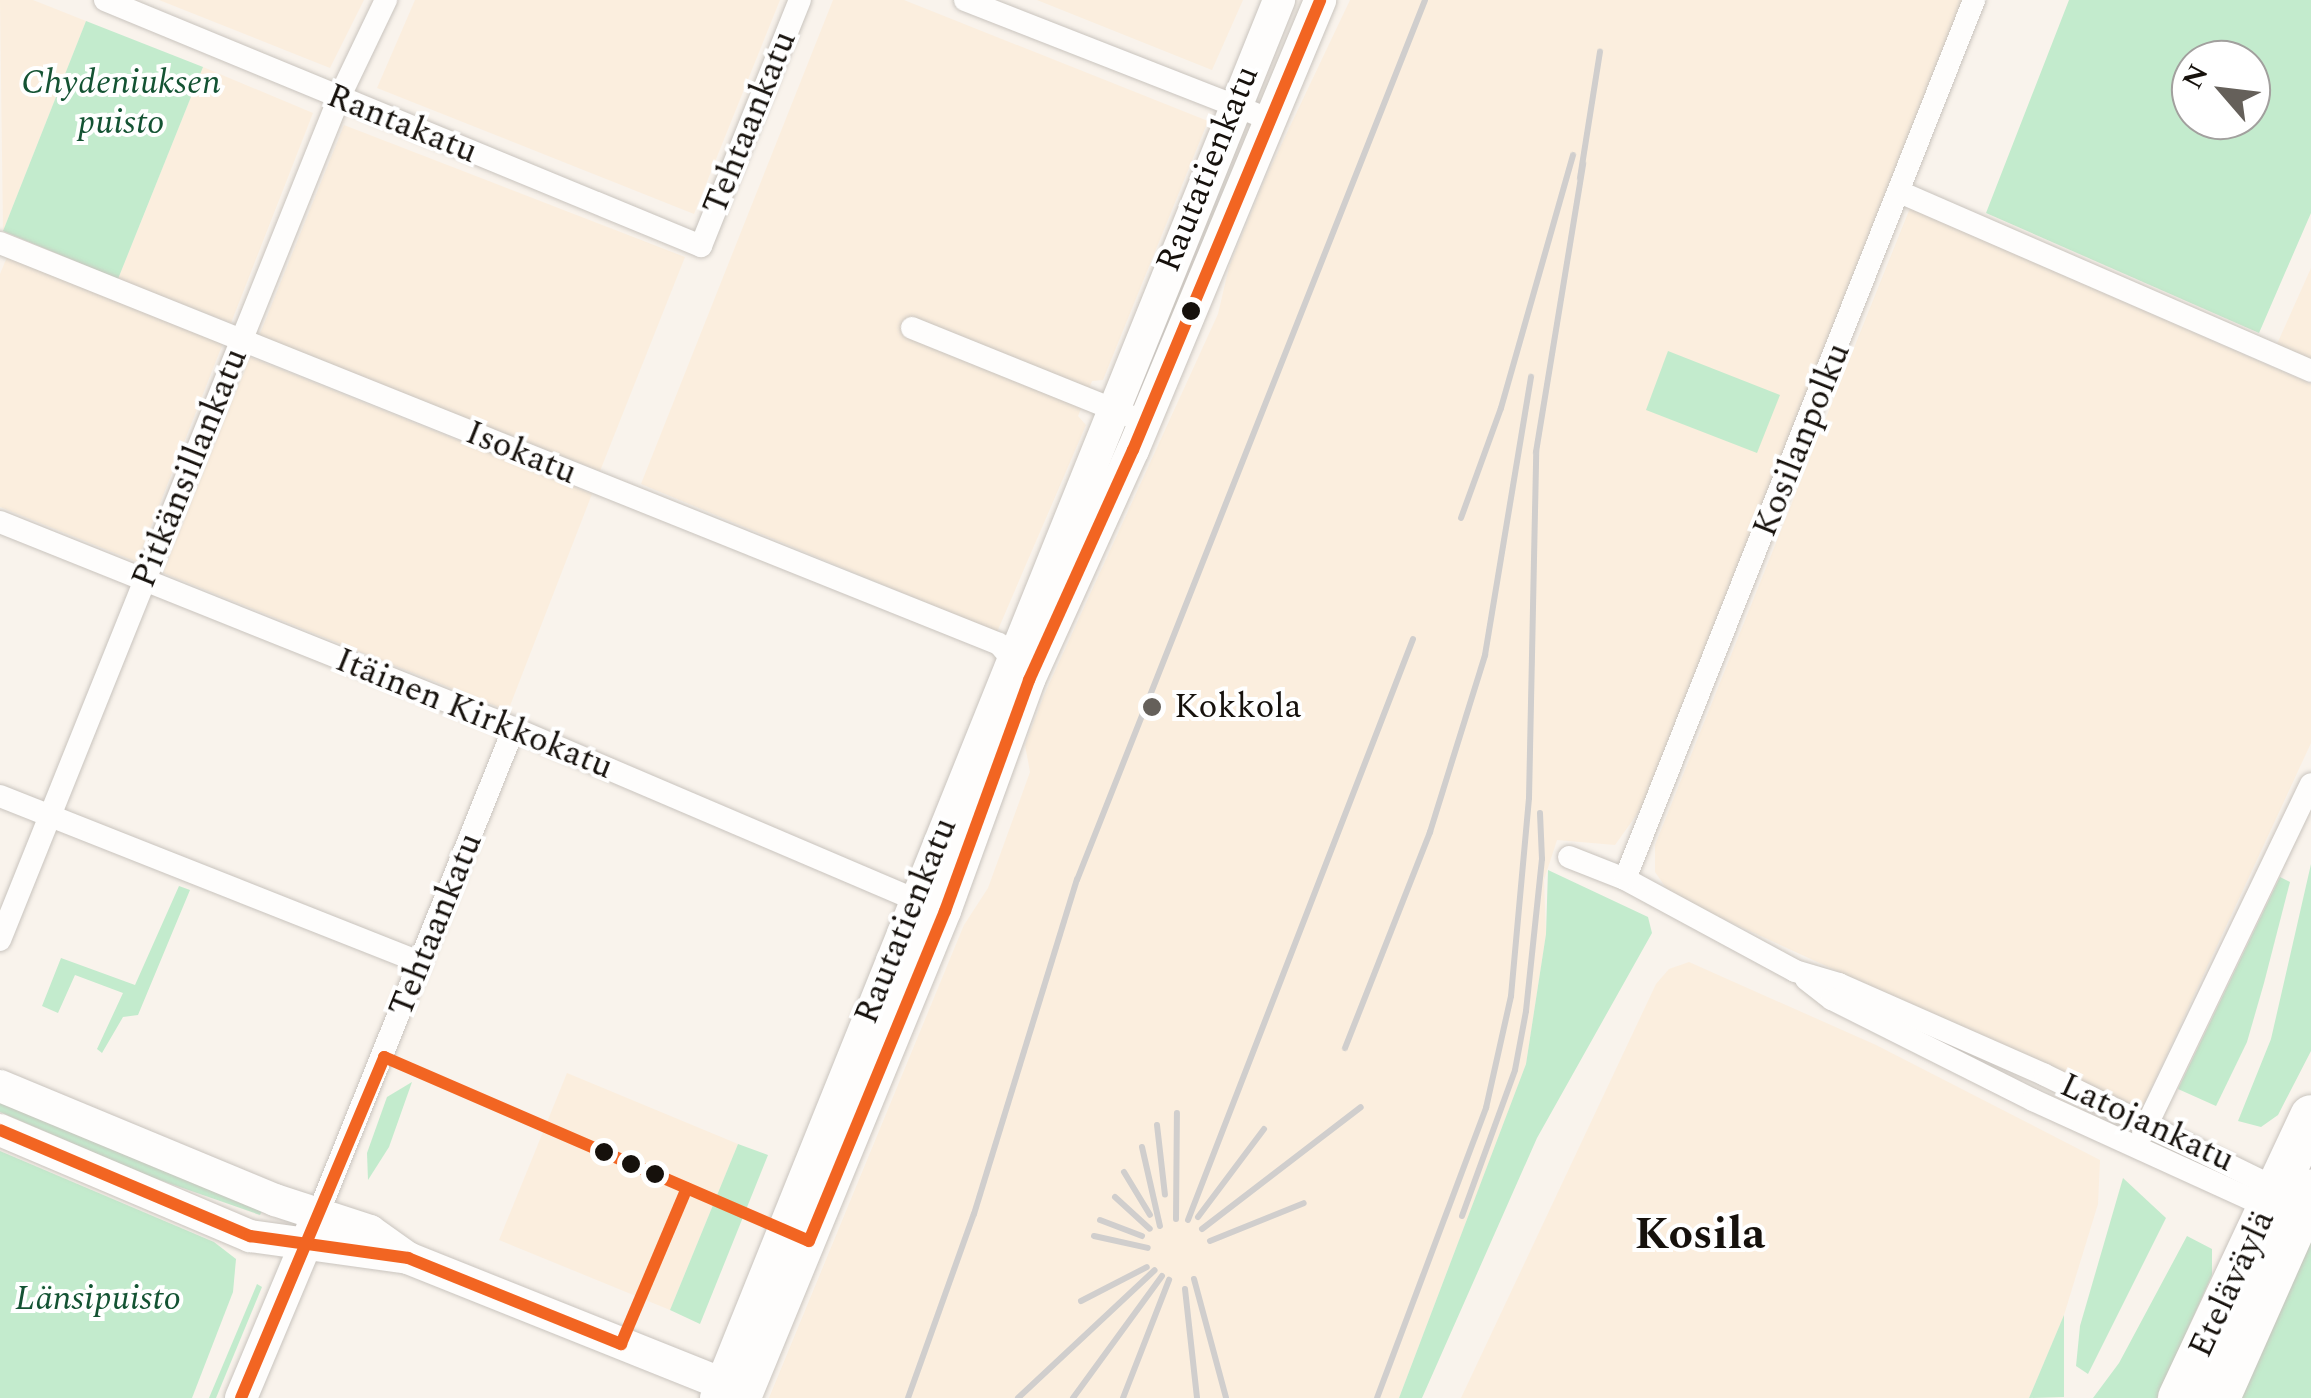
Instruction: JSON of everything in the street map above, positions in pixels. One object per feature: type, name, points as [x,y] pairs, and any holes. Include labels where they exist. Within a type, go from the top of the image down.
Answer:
[{"type":"highway","name":"Eteläväylä","points":[[2220,1398],[2289,1199],[2311,1116]]},
{"type":"highway","name":"Eteläväylä","points":[[2180,1398],[2289,1199]]},
{"type":"main road","name":"Rautatienkatu","points":[[732,1393],[930,906],[1021,668],[1113,408],[1279,0]]},
{"type":"main road","name":"Rautatienkatu","points":[[1021,668],[1145,422],[1266,118],[1320,0]]},
{"type":"main road","points":[[0,1086],[312,1230]]},
{"type":"main road","points":[[0,1130],[250,1236],[312,1230],[382,1236],[408,1258],[732,1393]]},
{"type":"main road","name":"Tehtaankatu","points":[[240,1398],[312,1230]]},
{"type":"street","name":"Rantakatu","points":[[105,0],[701,246]]},
{"type":"street","name":"Pitkänsillankatu","points":[[0,940],[338,98],[386,0]]},
{"type":"street","name":"Tehtaankatu","points":[[701,246],[800,0]]},
{"type":"street","points":[[965,0],[1266,118]]},
{"type":"street","name":"Kosilanpolku","points":[[1625,879],[1902,193],[1974,0]]},
{"type":"street","points":[[1902,193],[2311,371]]},
{"type":"street","name":"Isokatu","points":[[0,244],[999,644],[1021,668]]},
{"type":"street","points":[[912,328],[1145,422]]},
{"type":"street","name":"Itäinen Kirkkokatu","points":[[0,522],[514,728],[930,906]]},
{"type":"street","name":"Tehtaankatu","points":[[312,1230],[514,728]]},
{"type":"street","points":[[2134,1149],[2311,784]]},
{"type":"street","points":[[0,796],[420,962]]},
{"type":"street","name":"Latojankatu","points":[[1569,857],[1625,879],[1796,971],[1832,999],[2134,1149],[2289,1199]]},
{"type":"street","name":"Latojankatu","points":[[1796,971],[1840,984],[2148,1123],[2289,1199]]},
{"type":"shaded area","points":[[0,0],[33,0],[86,21],[3,231]]},
{"type":"shaded area","points":[[159,0],[364,0],[330,68]]},
{"type":"shaded area","points":[[415,0],[780,0],[694,214],[377,88]]},
{"type":"shaded area","points":[[833,0],[904,0],[1208,121],[1103,380],[1092,381],[1078,416],[1086,425],[997,632],[641,484]]},
{"type":"shaded area","points":[[1037,0],[1243,0],[1212,70]]},
{"type":"shaded area","points":[[1350,0],[1966,0],[1645,803],[1615,845],[1557,840],[1544,880],[1546,934],[1526,1064],[1399,1398],[769,1398],[964,925],[988,888],[1030,772],[1025,745],[1044,695],[1218,314],[1229,267],[1265,179]]},
{"type":"shaded area","points":[[203,67],[313,113],[231,323],[118,279]]},
{"type":"shaded area","points":[[344,125],[685,257],[600,471],[259,336]]},
{"type":"shaded area","points":[[1910,208],[2311,384],[2311,743],[2141,1110],[1671,895],[1655,872],[1655,845]]},
{"type":"shaded area","points":[[7,257],[223,343],[137,562],[0,507],[0,274]]},
{"type":"shaded area","points":[[2311,268],[2311,359],[2277,344]]},
{"type":"shaded area","points":[[250,357],[592,494],[508,711],[163,573]]},
{"type":"shaded area","points":[[1689,962],[1876,1045],[2100,1160],[2098,1204],[2064,1315],[2029,1398],[1461,1398],[1656,984],[1669,969]]},
{"type":"shaded area","points":[[567,1073],[738,1144],[670,1310],[499,1240]]},
{"type":"green space","points":[[2069,0],[2311,0],[2311,213],[2259,333],[1986,213]]},
{"type":"green space","name":"Chydeniuksen puisto","points":[[86,21],[203,67],[118,279],[3,231]]},
{"type":"green space","points":[[1668,351],[1780,395],[1757,453],[1646,410]]},
{"type":"green space","points":[[2311,864],[2311,1051],[2278,1115],[2261,1127],[2238,1121],[2271,1039]]},
{"type":"green space","points":[[1548,870],[1648,917],[1652,933],[1537,1138],[1422,1398],[1399,1398],[1526,1064],[1546,934]]},
{"type":"green space","points":[[2280,877],[2290,882],[2264,983],[2247,1042],[2216,1106],[2178,1089]]},
{"type":"green space","points":[[179,886],[190,890],[138,1015],[123,1017],[102,1053],[97,1049],[123,993],[75,975],[58,1013],[42,1006],[61,958],[135,985]]},
{"type":"green space","points":[[412,1082],[389,1147],[368,1180],[367,1153],[387,1097]]},
{"type":"green space","points":[[0,1101],[263,1209],[260,1215],[151,1177],[0,1112]]},
{"type":"green space","points":[[738,1144],[768,1155],[700,1324],[670,1310]]},
{"type":"green space","name":"Länsipuisto","points":[[0,1151],[214,1242],[236,1259],[233,1292],[192,1398],[0,1398]]},
{"type":"green space","points":[[2123,1178],[2166,1218],[2088,1374],[2076,1366],[2080,1326]]},
{"type":"green space","points":[[2311,1234],[2311,1398],[2240,1398]]},
{"type":"green space","points":[[2187,1236],[2212,1249],[2212,1275],[2157,1398],[2093,1398],[2119,1363]]},
{"type":"green space","points":[[257,1284],[262,1287],[216,1398],[209,1398]]},
{"type":"green space","points":[[2064,1315],[2064,1397],[2029,1398]]},
{"type":"railway","points":[[908,1398],[974,1214],[1077,880],[1425,0]]},
{"type":"railway","points":[[1580,178],[1600,52]]},
{"type":"railway","points":[[1461,518],[1501,408],[1573,155]]},
{"type":"railway","points":[[1377,1398],[1486,1108],[1511,996],[1529,798],[1536,452],[1583,164]]},
{"type":"railway","points":[[1345,1048],[1430,832],[1485,655],[1531,377]]},
{"type":"railway","points":[[1188,1220],[1413,639]]},
{"type":"railway","points":[[1462,1216],[1515,1070],[1526,1011],[1542,859],[1540,813]]},
{"type":"railway","points":[[1202,1229],[1361,1107]]},
{"type":"railway","points":[[1176,1219],[1177,1113]]},
{"type":"railway","points":[[1157,1125],[1165,1195]]},
{"type":"railway","points":[[1198,1217],[1264,1129]]},
{"type":"railway","points":[[1142,1147],[1160,1226]]},
{"type":"railway","points":[[1124,1172],[1150,1215]]},
{"type":"railway","points":[[1115,1197],[1150,1229]]},
{"type":"railway","points":[[1210,1241],[1304,1203]]},
{"type":"railway","points":[[1100,1220],[1142,1236]]},
{"type":"railway","points":[[1094,1236],[1148,1248]]},
{"type":"railway","points":[[1081,1301],[1147,1267]]},
{"type":"railway","points":[[1018,1398],[1155,1270]]},
{"type":"railway","points":[[1073,1398],[1162,1276]]},
{"type":"railway","points":[[1194,1279],[1226,1398]]},
{"type":"railway","points":[[1123,1398],[1169,1280]]},
{"type":"railway","points":[[1185,1289],[1197,1398]]},
{"type":"transit line","points":[[241,1398],[384,1057],[809,1241],[945,911],[1029,680],[1133,450],[1320,0]]},
{"type":"transit line","points":[[0,1130],[250,1236],[408,1258],[621,1344],[687,1188]]},
{"type":"place","name":"Kokkola","points":[[1152,707]]},
{"type":"district","name":"Kosila","points":[[1700,1235]]}]
